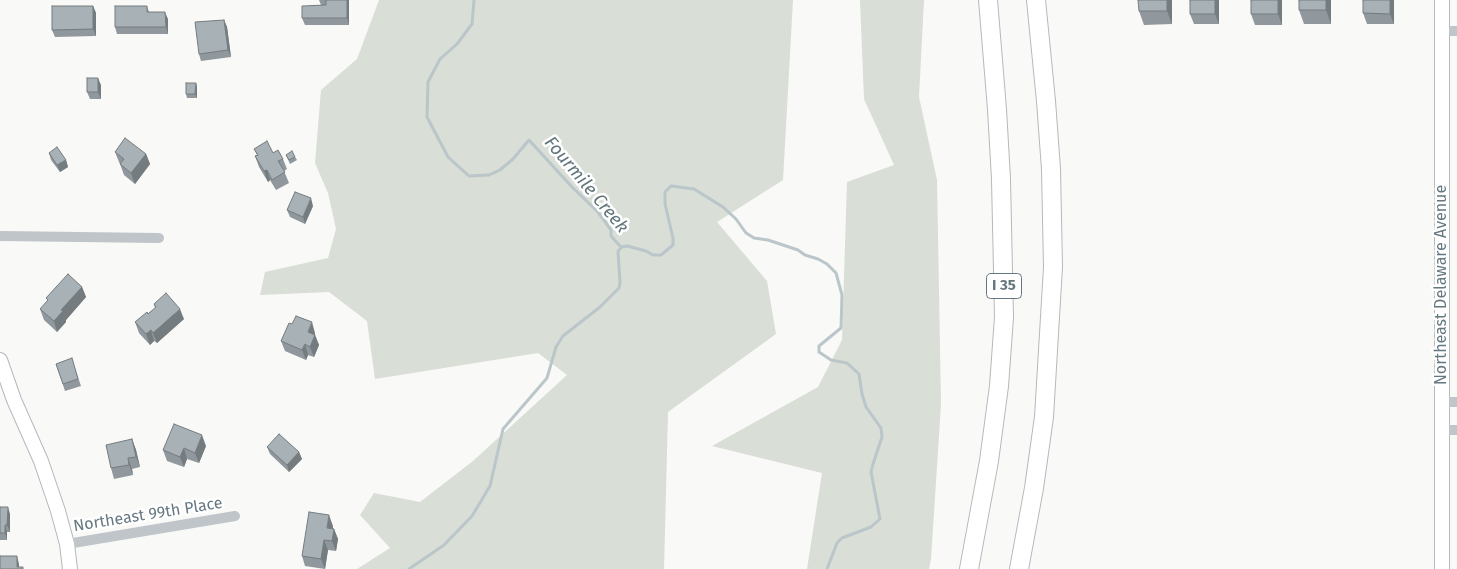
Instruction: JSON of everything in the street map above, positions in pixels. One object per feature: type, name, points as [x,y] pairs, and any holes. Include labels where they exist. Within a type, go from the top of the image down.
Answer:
[{"type":"highway","name":"I 35","points":[[969,569],[989,461],[999,386],[1004,317],[1001,179],[988,0]]},
{"type":"highway","points":[[1019,569],[1034,488],[1044,417],[1053,267],[1051,169],[1036,0]]},
{"type":"main road","name":"Northeast Delaware Avenue","points":[[1442,0],[1442,569]]},
{"type":"main road","points":[[0,360],[58,511],[70,569]]},
{"type":"street","points":[[1442,31],[1457,31]]},
{"type":"street","points":[[0,236],[158,238]]},
{"type":"street","points":[[1442,402],[1457,402]]},
{"type":"street","points":[[1442,430],[1457,430]]},
{"type":"street","name":"Northeast 99th Place","points":[[66,544],[235,516]]},
{"type":"shaded area","points":[[379,0],[793,0],[783,180],[717,222],[767,281],[776,334],[668,412],[664,569],[357,569],[390,548],[360,515],[374,493],[420,502],[473,461],[567,375],[538,353],[375,379],[367,321],[329,292],[260,295],[265,272],[328,258],[336,229],[328,193],[315,163],[321,90],[357,59]]},
{"type":"shaded area","points":[[860,0],[924,0],[919,97],[937,180],[941,404],[929,569],[807,569],[822,473],[712,446],[818,387],[842,340],[847,182],[894,165],[864,99]]},
{"type":"building","points":[[326,0],[347,0],[347,18],[302,18],[302,6],[326,5]]},
{"type":"building","points":[[1138,0],[1167,0],[1167,11],[1139,11]]},
{"type":"building","points":[[1190,0],[1215,0],[1215,14],[1190,14]]},
{"type":"building","points":[[1251,0],[1278,0],[1278,14],[1251,14]]},
{"type":"building","points":[[1299,0],[1326,0],[1326,10],[1299,10]]},
{"type":"building","points":[[1363,0],[1390,0],[1390,14],[1363,13]]},
{"type":"building","points":[[52,6],[93,6],[93,29],[52,30]]},
{"type":"building","points":[[115,6],[147,6],[147,12],[165,12],[166,27],[115,27]]},
{"type":"building","points":[[224,20],[228,50],[199,54],[195,22]]},
{"type":"building","points":[[87,78],[98,78],[98,92],[87,92]]},
{"type":"building","points":[[186,83],[196,83],[195,94],[186,94]]},
{"type":"building","points":[[125,138],[146,154],[131,173],[120,164],[124,159],[115,152]]},
{"type":"building","points":[[267,141],[273,153],[278,150],[283,159],[278,161],[285,172],[272,180],[267,170],[264,171],[255,156],[258,155],[254,149]]},
{"type":"building","points":[[57,147],[66,160],[57,165],[49,153]]},
{"type":"building","points":[[292,151],[295,157],[289,160],[286,155]]},
{"type":"building","points":[[295,192],[311,198],[303,217],[287,210]]},
{"type":"building","points":[[68,274],[82,287],[61,310],[63,311],[54,321],[40,309],[48,300],[46,298]]},
{"type":"building","points":[[166,293],[180,309],[153,333],[151,330],[146,334],[135,322],[156,307],[154,304]]},
{"type":"building","points":[[296,316],[312,322],[308,332],[315,335],[310,347],[305,344],[302,350],[281,341],[289,323],[292,324]]},
{"type":"building","points":[[72,358],[78,379],[63,384],[56,364]]},
{"type":"building","points":[[174,424],[202,435],[195,453],[184,448],[180,457],[163,450]]},
{"type":"building","points":[[279,434],[299,452],[287,465],[267,447]]},
{"type":"building","points":[[132,439],[136,457],[128,458],[129,465],[111,468],[106,445]]},
{"type":"building","points":[[0,507],[8,507],[5,533],[0,533]]},
{"type":"building","points":[[309,512],[329,515],[327,528],[334,529],[332,541],[324,540],[321,559],[302,556]]},
{"type":"building","points":[[0,556],[17,556],[17,567],[23,567],[23,569],[0,569]]},
{"type":"waterway","name":"Fourmile Creek","points":[[474,0],[472,24],[457,44],[440,59],[428,82],[427,117],[448,157],[469,176],[489,175],[500,170],[513,159],[529,140],[598,212],[611,230],[611,236],[621,247]]},
{"type":"waterway","points":[[621,247],[627,246],[653,255],[661,255],[673,245],[665,204],[665,192],[671,186],[694,189],[723,207],[736,219],[746,233],[754,238],[768,240],[798,250],[827,264],[836,273],[842,295],[841,328],[819,346],[819,352],[831,360],[847,363],[859,374],[866,407],[881,428],[882,437],[871,472],[880,519],[871,527],[842,538],[837,543],[827,569]]},
{"type":"waterway","name":"Fourmile Creek","points":[[409,569],[444,545],[472,516],[490,486],[503,429],[547,378],[556,347],[563,336],[600,307],[619,288],[618,251],[621,248]]}]
